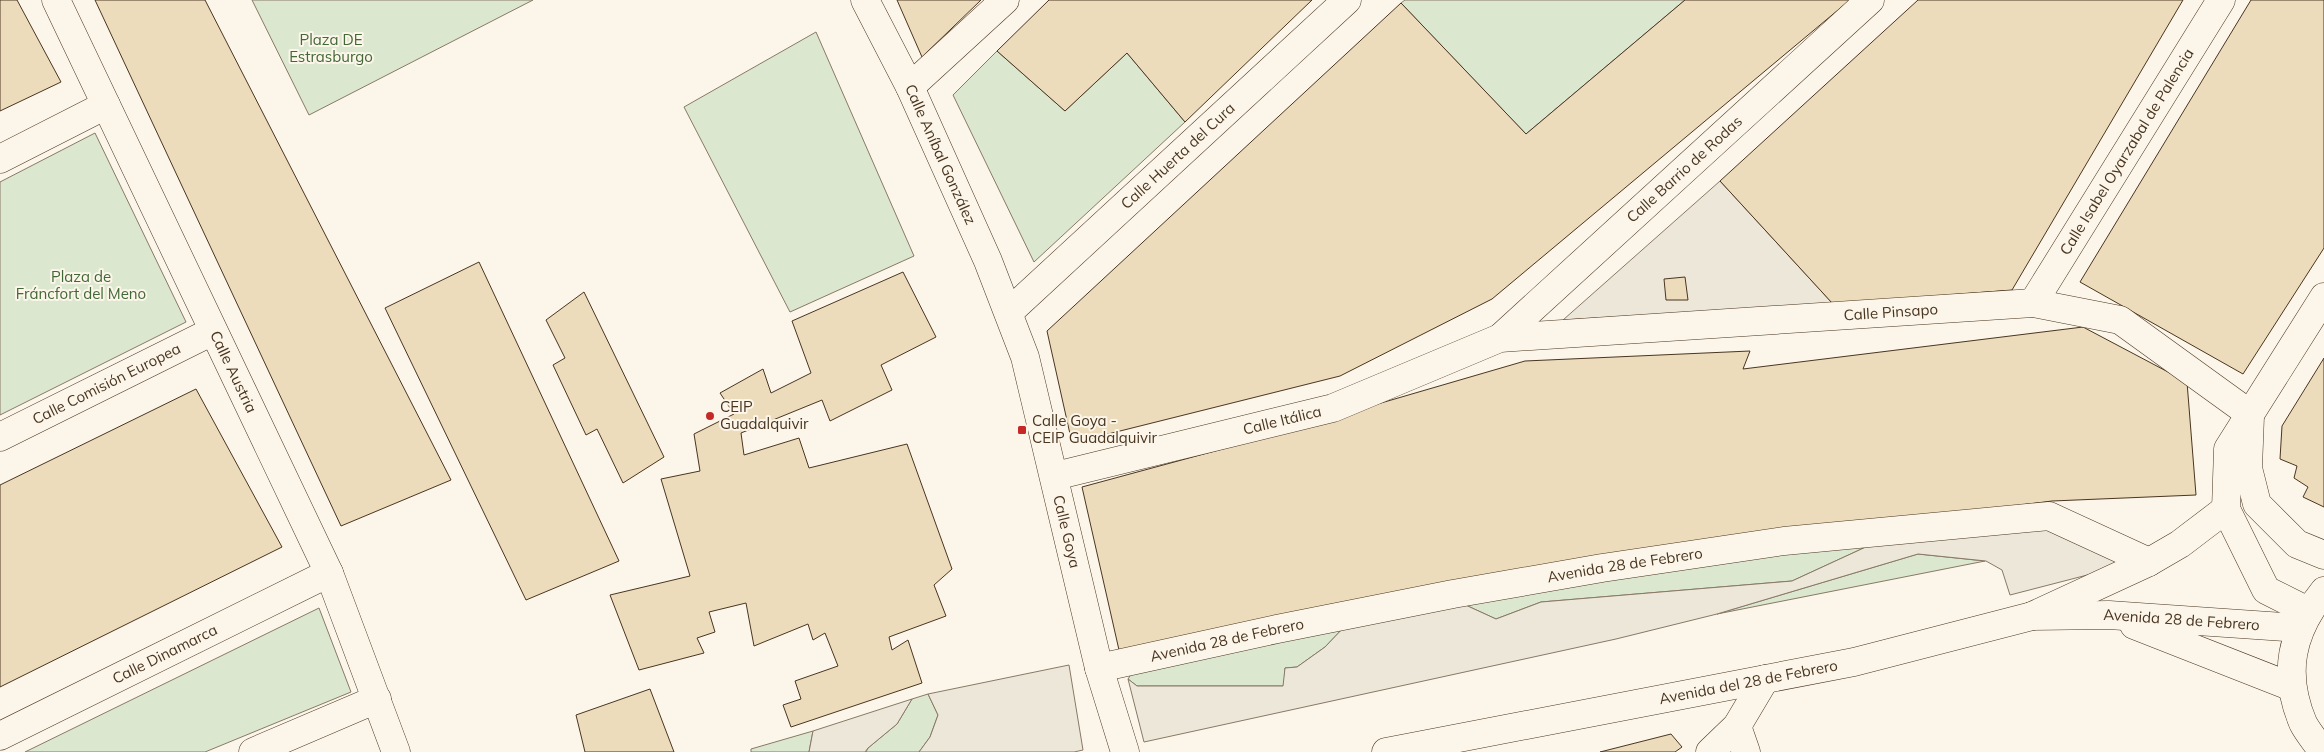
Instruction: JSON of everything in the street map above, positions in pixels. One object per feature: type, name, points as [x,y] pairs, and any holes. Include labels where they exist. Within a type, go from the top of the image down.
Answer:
[{"type":"street","name":"Calle Austria","points":[[56,0],[329,573],[396,752]]},
{"type":"street","name":"Calle Aníbal González","points":[[865,0],[910,87],[1009,312]]},
{"type":"street","points":[[910,87],[1005,0]]},
{"type":"street","name":"Calle Huerta del Cura","points":[[1009,312],[1347,0]]},
{"type":"street","name":"Calle Barrio de Rodas","points":[[1500,338],[1870,0]]},
{"type":"street","name":"Calle Isabel Oyarzabal de Palencia","points":[[2034,304],[2221,0]]},
{"type":"street","points":[[0,159],[106,105]]},
{"type":"street","points":[[2323,752],[2304,724],[2292,687],[2292,657],[2310,610],[2266,590],[2226,509],[2228,449],[2324,297]]},
{"type":"street","name":"Calle Pinsapo","points":[[1500,338],[2034,304],[2120,320],[2250,414]]},
{"type":"street","name":"Calle Goya","points":[[1009,312],[1025,357],[1099,668],[1125,752]]},
{"type":"street","name":"Calle Comisión Europea","points":[[0,437],[213,331]]},
{"type":"street","name":"Calle Itálica","points":[[1054,476],[1333,408],[1500,338]]},
{"type":"street","points":[[2250,414],[2248,468],[2257,504],[2296,544],[2324,555]]},
{"type":"street","points":[[2032,616],[2149,562],[2180,544],[2226,509]]},
{"type":"street","name":"Avenida 28 de Febrero","points":[[1099,668],[1276,629],[1462,593],[1602,568],[1804,540],[2049,516],[2149,562]]},
{"type":"street","name":"Calle Dinamarca","points":[[0,736],[329,573]]},
{"type":"street","name":"Avenida 28 de Febrero","points":[[2109,615],[2310,610]]},
{"type":"street","name":"Avenida 28 de Febrero","points":[[2109,615],[2292,687]]},
{"type":"street","name":"Avenida del 28 de Febrero","points":[[1386,752],[1854,662],[2032,616],[2109,615]]},
{"type":"street","points":[[1710,752],[1737,726],[1765,679]]},
{"type":"street","points":[[253,752],[377,699]]},
{"type":"street","points":[[1737,726],[1746,752]]},
{"type":"green space","name":"Plaza DE Estrasburgo","points":[[252,0],[533,0],[309,115]]},
{"type":"green space","points":[[1405,0],[1685,0],[1526,134],[1401,3]]},
{"type":"green space","points":[[816,32],[914,256],[790,312],[684,107]]},
{"type":"green space","points":[[997,51],[1065,111],[1127,53],[1185,122],[1034,262],[953,95]]},
{"type":"green space","name":"Plaza de Fráncfort del Meno","points":[[95,133],[186,322],[0,415],[0,182]]},
{"type":"green space","points":[[1881,540],[1792,581],[1541,602],[1496,619],[1459,602]]},
{"type":"green space","points":[[1918,554],[1985,561],[1717,614]]},
{"type":"green space","points":[[319,608],[351,692],[205,752],[25,752]]},
{"type":"green space","points":[[1347,624],[1325,647],[1297,667],[1285,668],[1284,686],[1137,686],[1128,679],[1136,667]]},
{"type":"green space","points":[[928,694],[938,715],[930,737],[919,752],[866,752],[868,748],[897,724],[912,699]]},
{"type":"green space","points":[[813,731],[809,752],[751,752],[751,749]]},
{"type":"shaded area","points":[[1720,181],[1833,304],[1563,320]]},
{"type":"shaded area","points":[[2046,526],[2126,565],[2010,595],[2002,570],[1986,561],[1918,554],[1717,614],[1616,639],[1144,742],[1128,679],[1137,686],[1283,686],[1285,668],[1297,667],[1325,647],[1347,624],[1459,602],[1496,619],[1541,602],[1792,581],[1881,540]]},
{"type":"shaded area","points":[[1069,665],[1083,750],[1074,752],[919,752],[930,737],[938,715],[928,694]]},
{"type":"shaded area","points":[[912,699],[897,724],[865,752],[809,752],[813,731]]},
{"type":"building","points":[[0,0],[17,0],[61,82],[0,111]]},
{"type":"building","points":[[95,0],[205,0],[451,480],[341,526]]},
{"type":"building","points":[[897,0],[981,0],[922,57]]},
{"type":"building","points":[[1049,0],[1312,0],[1185,122],[1127,53],[1065,111],[997,51]]},
{"type":"building","points":[[1685,0],[1850,0],[1492,299],[1340,376],[1072,443],[1047,331],[1401,3],[1526,134]]},
{"type":"building","points":[[1918,0],[2183,0],[2012,290],[1833,304],[1720,181]]},
{"type":"building","points":[[2251,0],[2324,0],[2324,248],[2243,374],[2080,282]]},
{"type":"building","points":[[479,262],[619,561],[526,600],[385,308]]},
{"type":"building","points":[[903,272],[936,337],[881,365],[892,390],[830,421],[822,400],[741,433],[744,455],[799,438],[809,468],[907,444],[952,569],[934,585],[946,616],[889,637],[892,650],[908,640],[922,683],[791,727],[783,705],[801,699],[795,681],[838,666],[825,633],[813,640],[808,624],[754,646],[746,603],[709,612],[715,632],[697,638],[704,653],[639,670],[610,595],[690,576],[661,479],[700,471],[694,434],[734,414],[720,393],[763,369],[771,393],[811,373],[792,321]]},
{"type":"building","points":[[1685,277],[1688,300],[1666,300],[1664,279]]},
{"type":"building","points":[[584,292],[664,457],[623,483],[597,429],[586,435],[553,365],[565,358],[546,320]]},
{"type":"building","points":[[2083,327],[2187,382],[2196,495],[2052,501],[1545,566],[1119,650],[1082,487],[1237,445],[1525,361],[1750,351],[1743,369]]},
{"type":"building","points":[[2324,358],[2324,507],[2303,497],[2308,487],[2294,478],[2297,466],[2280,459],[2282,426]]},
{"type":"building","points":[[196,389],[282,547],[0,687],[0,485]]},
{"type":"building","points":[[650,689],[674,752],[585,752],[576,715]]},
{"type":"building","points":[[1671,734],[1682,747],[1675,752],[1600,752]]},
{"type":"place","name":"CEIP Guadalquivir","points":[[710,416]]},
{"type":"place","name":"Calle Goya - CEIP Guadalquivir","points":[[1022,430]]}]
